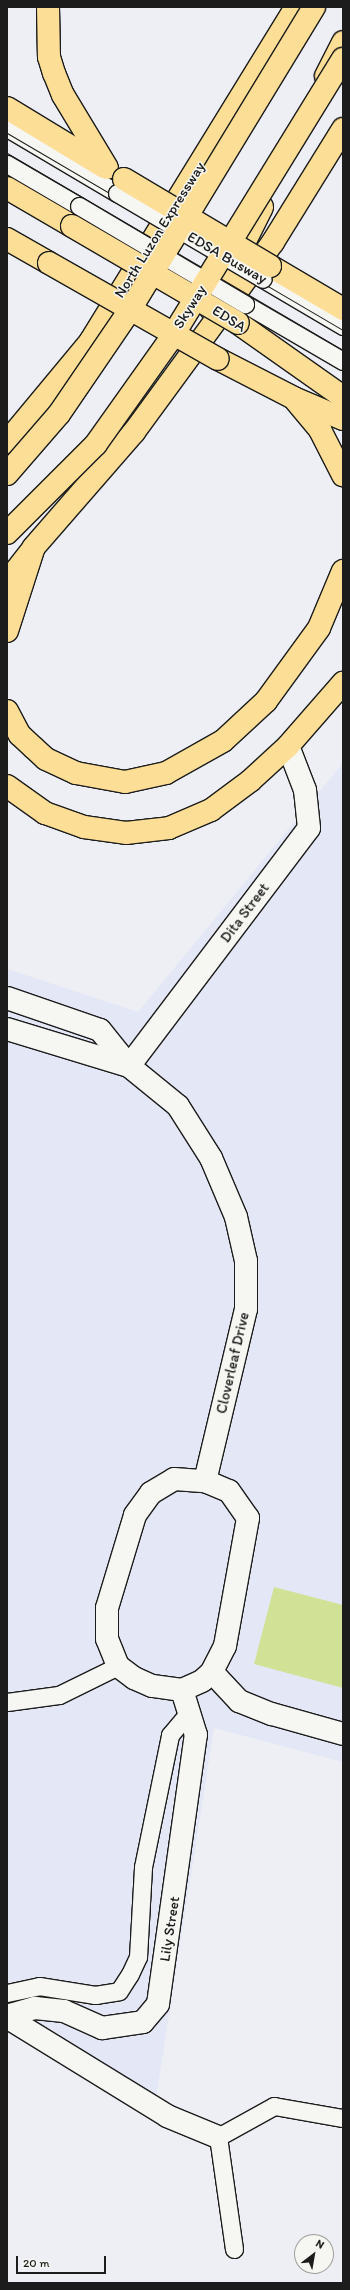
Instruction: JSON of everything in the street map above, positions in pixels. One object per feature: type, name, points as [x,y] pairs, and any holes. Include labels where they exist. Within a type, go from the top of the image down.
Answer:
[{"type":"main road","points":[[48,7],[49,57],[62,95],[116,180]]},
{"type":"main road","name":"North Luzon Expressway","points":[[7,442],[90,342],[296,7]]},
{"type":"main road","points":[[7,474],[59,414],[128,313],[314,7]]},
{"type":"main road","points":[[187,358],[343,42]]},
{"type":"main road","name":"Skyway","points":[[7,532],[96,444],[170,340],[343,59]]},
{"type":"main road","points":[[7,108],[116,180],[266,272],[343,309]]},
{"type":"main road","points":[[7,582],[34,547],[134,432],[273,242],[343,129]]},
{"type":"main road","name":"EDSA","points":[[7,188],[72,226],[242,313],[343,397]]},
{"type":"main road","points":[[7,239],[218,359],[294,398],[343,419]]},
{"type":"main road","points":[[294,398],[320,430],[343,476]]},
{"type":"main road","points":[[7,567],[34,547]]},
{"type":"main road","points":[[7,632],[34,547]]},
{"type":"main road","points":[[7,711],[20,735],[46,759],[76,773],[125,782],[166,773],[223,740],[266,701],[319,628],[343,571]]},
{"type":"main road","points":[[7,786],[29,803],[63,820],[105,832],[144,832],[169,828],[211,810],[250,781],[288,746],[343,683]]},
{"type":"street","name":"Dita Street","points":[[129,1066],[309,828],[304,790],[288,746]]},
{"type":"street","name":"Cloverleaf Drive","points":[[7,998],[100,1030],[129,1066],[178,1106],[200,1138],[236,1217],[246,1261],[246,1309],[242,1333],[206,1481]]},
{"type":"street","name":"Cloverleaf Drive","points":[[7,1029],[129,1066]]},
{"type":"street","points":[[174,1479],[206,1481],[229,1491],[248,1518],[225,1646],[212,1672],[202,1682],[182,1690],[152,1686],[134,1678],[118,1666],[107,1638],[107,1608],[135,1515],[151,1493],[174,1479]]},
{"type":"street","points":[[212,1672],[239,1701],[272,1714],[343,1734]]},
{"type":"street","name":"Lily Street","points":[[8,2019],[35,2008],[64,2011],[102,2028],[143,2022],[158,2004],[196,1736],[190,1711],[182,1690]]},
{"type":"street","points":[[8,2019],[167,2116],[218,2137]]},
{"type":"lane","points":[[7,128],[116,180]]},
{"type":"lane","name":"EDSA Busway","points":[[7,164],[79,206],[242,313],[343,361]]},
{"type":"lane","name":"EDSA Busway","points":[[266,272],[343,326]]},
{"type":"lane","points":[[7,1702],[59,1695],[118,1666]]},
{"type":"lane","points":[[7,1993],[39,1986],[95,1994],[119,1990],[130,1974],[138,1956],[143,1867],[170,1735],[190,1711]]},
{"type":"lane","points":[[234,2249],[218,2137],[274,2106],[343,2118]]},
{"type":"shaded area","points":[[343,763],[343,1762],[214,1728],[155,2104],[7,2012],[7,969],[138,1012]]},
{"type":"green space","points":[[274,1587],[343,1605],[343,1688],[254,1664]]},
{"type":"tram line","points":[[7,133],[343,330]]},
{"type":"tram line","points":[[7,153],[343,350]]}]
